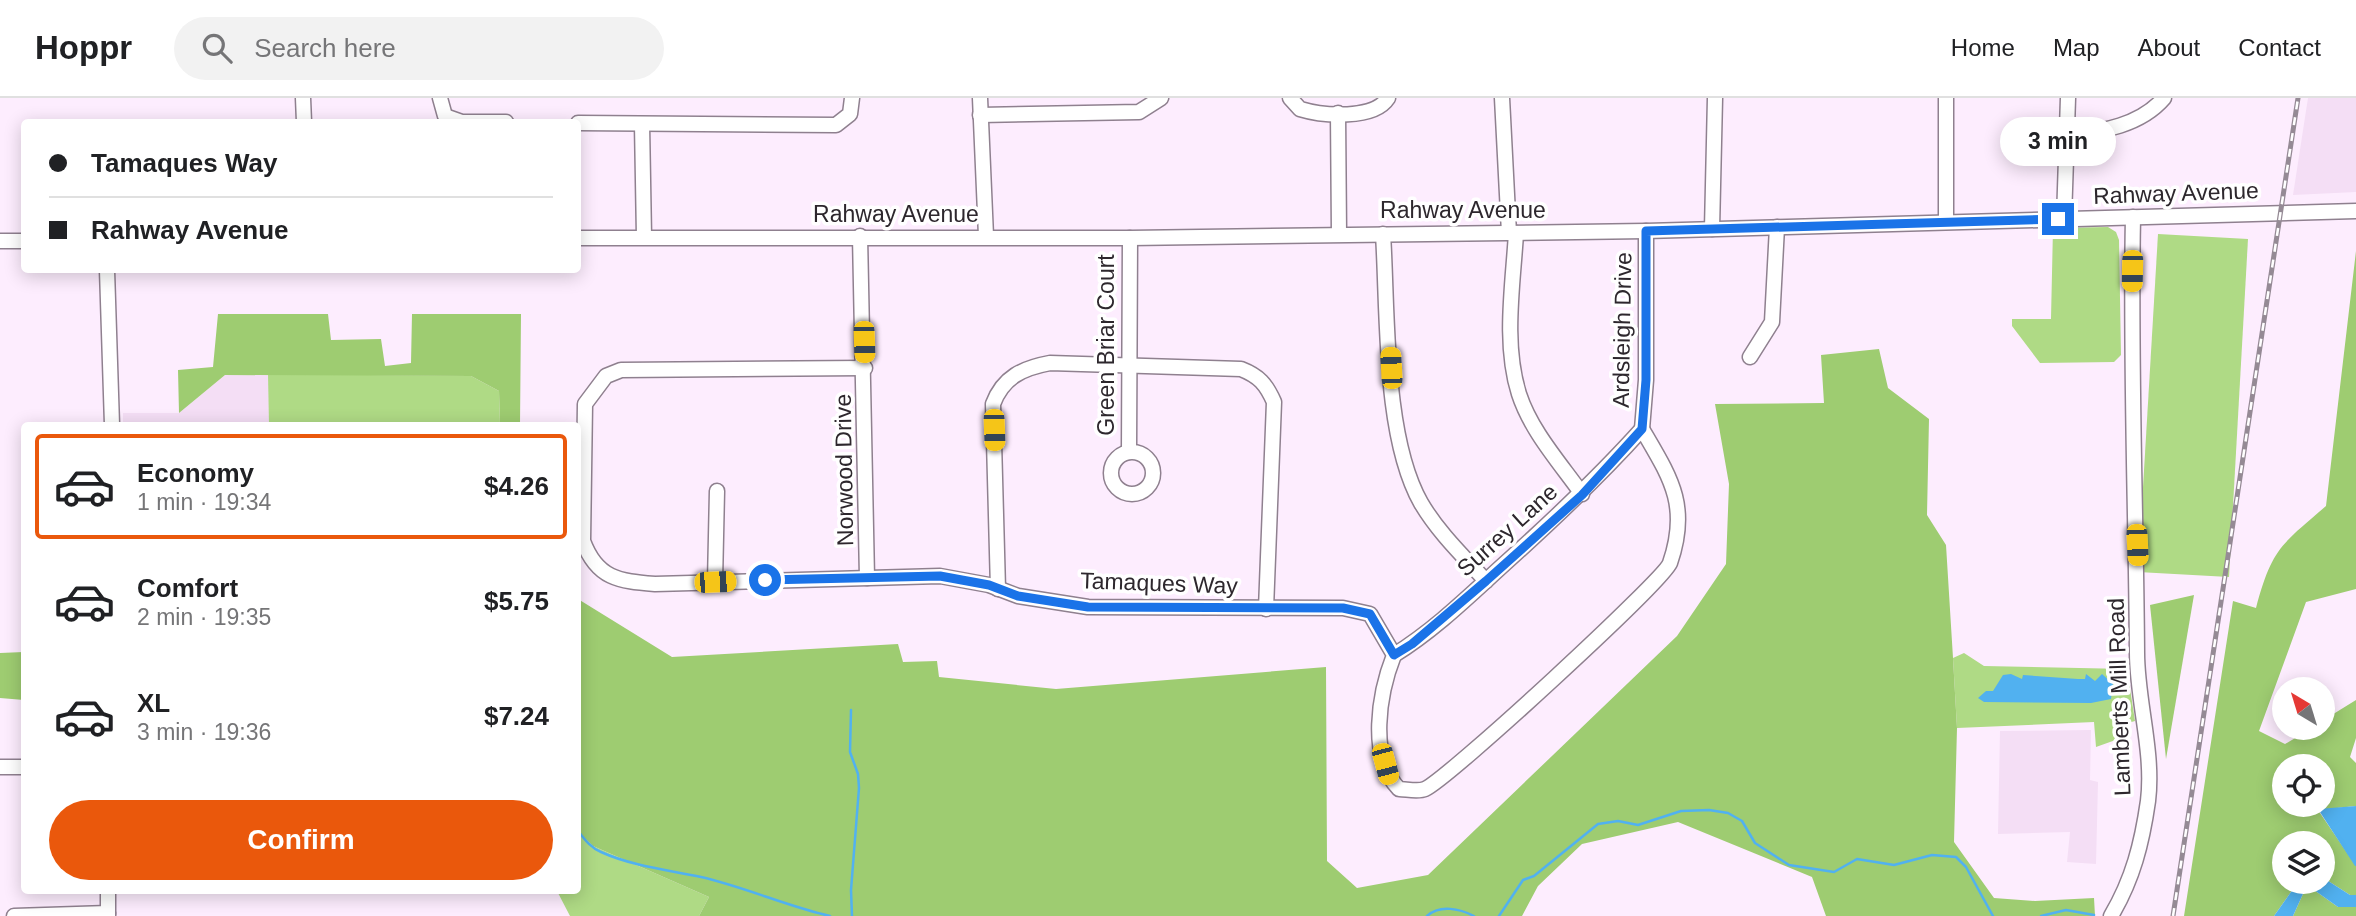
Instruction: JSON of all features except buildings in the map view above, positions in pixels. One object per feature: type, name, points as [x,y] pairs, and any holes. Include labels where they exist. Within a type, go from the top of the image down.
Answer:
[{"type":"street","points":[[303,98],[304,119]]},
{"type":"street","points":[[440,98],[445,116],[454,119]]},
{"type":"street","points":[[581,123],[836,125],[850,114],[852,98]]},
{"type":"street","points":[[980,98],[986,236]]},
{"type":"street","points":[[981,115],[1139,112],[1153,106],[1161,98]]},
{"type":"street","points":[[1290,98],[1300,109],[1338,113],[1372,112],[1383,106],[1388,98]]},
{"type":"street","points":[[1502,98],[1513,233],[1510,353],[1519,395],[1540,436],[1582,495]]},
{"type":"street","points":[[1712,229],[1715,98]]},
{"type":"street","points":[[1946,98],[1947,222]]},
{"type":"street","points":[[2064,219],[2068,98]]},
{"type":"street","points":[[2068,135],[2104,132],[2134,120],[2164,98]]},
{"type":"street","points":[[1338,113],[1339,234]]},
{"type":"street","points":[[642,124],[644,237]]},
{"type":"street","name":"Rahway Avenue","points":[[581,238],[1130,238],[1646,231],[2352,211]]},
{"type":"street","name":"Lamberts Mill Road","points":[[2111,916],[2135,869],[2148,799],[2136,652],[2138,572],[2130,353],[2133,217]]},
{"type":"street","points":[[1749,357],[1772,322],[1777,228]]},
{"type":"street","name":"Ardsleigh Drive","points":[[1642,429],[1646,380],[1646,231]]},
{"type":"street","points":[[1383,234],[1393,395],[1404,457],[1427,511],[1441,532],[1486,581]]},
{"type":"street","name":"Norwood Drive","points":[[860,236],[865,368],[867,578]]},
{"type":"street","name":"Green Briar Court","points":[[1129,452],[1130,238]]},
{"type":"street","points":[[0,241],[21,241]]},
{"type":"street","points":[[107,273],[112,422]]},
{"type":"street","points":[[998,589],[993,404],[999,388],[1028,367],[1050,363],[1241,369],[1257,375],[1267,386],[1274,402],[1265,609]]},
{"type":"street","name":"Tamaques Way","points":[[865,368],[621,370],[606,376],[585,404],[583,541],[589,556],[601,570],[618,581],[655,584],[940,576],[1018,596],[1088,607],[1343,608],[1370,614],[1394,655]]},
{"type":"street","points":[[1394,655],[1382,699],[1381,748],[1389,779],[1399,789],[1423,791],[1517,713],[1669,566],[1677,497],[1673,482],[1642,429]]},
{"type":"street","name":"Surrey Lane","points":[[1394,655],[1412,644],[1582,495],[1642,429]]},
{"type":"street","points":[[715,582],[717,491]]},
{"type":"street","points":[[0,767],[21,767]]},
{"type":"street","points":[[14,916],[108,915],[108,894]]},
{"type":"shaded area","points":[[2308,98],[2356,98],[2356,192],[2293,195]]},
{"type":"shaded area","points":[[225,375],[471,376],[498,422],[123,422],[123,413],[179,413]]},
{"type":"shaded area","points":[[2091,730],[2090,780],[2098,782],[2096,864],[2067,862],[2070,832],[1998,834],[2000,731]]},
{"type":"green space","points":[[2108,227],[2116,232],[2119,240],[2121,355],[2114,362],[2040,363],[2012,326],[2012,319],[2051,319],[2053,228]]},
{"type":"green space","points":[[2158,234],[2248,239],[2229,577],[2138,572]]},
{"type":"green space","points":[[2356,251],[2356,589],[2306,602],[2279,677],[2272,677],[2272,695],[2259,731],[2272,740],[2285,744],[2292,740],[2335,740],[2335,713],[2356,700],[2356,738],[2350,757],[2356,763],[2356,806],[2335,808],[2335,754],[2272,754],[2272,817],[2323,817],[2332,831],[2272,831],[2272,894],[2290,894],[2274,916],[2184,916],[2233,601],[2256,608],[2273,560],[2298,530],[2326,506]]},
{"type":"green space","points":[[218,314],[328,314],[331,340],[381,339],[385,366],[411,363],[412,314],[521,314],[520,422],[500,422],[499,391],[471,376],[225,375],[179,413],[178,370],[213,367]]},
{"type":"green space","points":[[1879,349],[1888,388],[1929,419],[1927,515],[1946,545],[1953,658],[1957,728],[1954,842],[1994,898],[2035,901],[2094,898],[2095,916],[1826,916],[1812,877],[1678,822],[1582,844],[1538,886],[1522,916],[699,916],[709,897],[593,846],[581,835],[581,601],[672,657],[898,644],[903,662],[937,661],[939,677],[1056,689],[1326,667],[1327,861],[1357,888],[1428,875],[1677,636],[1726,564],[1729,484],[1715,404],[1824,403],[1821,355]]},
{"type":"green space","points":[[268,374],[471,376],[499,391],[500,422],[269,422]]},
{"type":"green space","points":[[2194,595],[2166,759],[2150,605]]},
{"type":"green space","points":[[21,652],[21,700],[0,698],[0,653]]},
{"type":"green space","points":[[1964,653],[1984,666],[2127,669],[2135,721],[2121,725],[2124,737],[2096,747],[2094,722],[1957,728],[1953,658]]},
{"type":"green space","points":[[581,835],[593,846],[709,897],[699,916],[570,916],[559,894],[581,894]]},
{"type":"green space","points":[[2335,835],[2356,866],[2356,895],[2350,895],[2335,885]]},
{"type":"green space","points":[[2303,894],[2320,894],[2338,907],[2356,907],[2356,916],[2293,916]]},
{"type":"water","points":[[2011,674],[2022,679],[2023,675],[2085,679],[2086,674],[2095,681],[2102,674],[2113,684],[2111,699],[2091,703],[1984,702],[1978,698],[1986,691],[1993,691],[2003,675]]},
{"type":"water","points":[[2356,806],[2356,866],[2323,817],[2335,817],[2335,808]]},
{"type":"water","points":[[2335,885],[2350,895],[2356,895],[2356,907],[2338,907],[2320,894],[2335,894]]},
{"type":"water","points":[[2290,894],[2303,894],[2293,916],[2274,916]]},
{"type":"waterway","points":[[851,710],[850,752],[858,774],[859,788],[851,890],[852,916]]},
{"type":"waterway","points":[[1499,916],[1523,880],[1534,876],[1598,824],[1618,821],[1638,825],[1681,811],[1709,810],[1728,813],[1742,821],[1755,843],[1789,865],[1834,872],[1857,859],[1894,865],[1932,855],[1956,857],[1966,867],[1993,916]]},
{"type":"waterway","points":[[581,835],[594,848],[613,857],[717,881],[830,916]]},
{"type":"waterway","points":[[1427,916],[1444,909],[1463,911],[1474,916]]},
{"type":"waterway","points":[[2041,916],[2066,910],[2094,915]]},
{"type":"railway","points":[[2173,916],[2298,98]]},
{"type":"route","points":[[765,580],[940,576],[989,585],[1018,596],[1088,607],[1343,608],[1370,614],[1394,655],[1412,644],[1582,495],[1642,429],[1646,380],[1646,231],[2058,219]]}]
